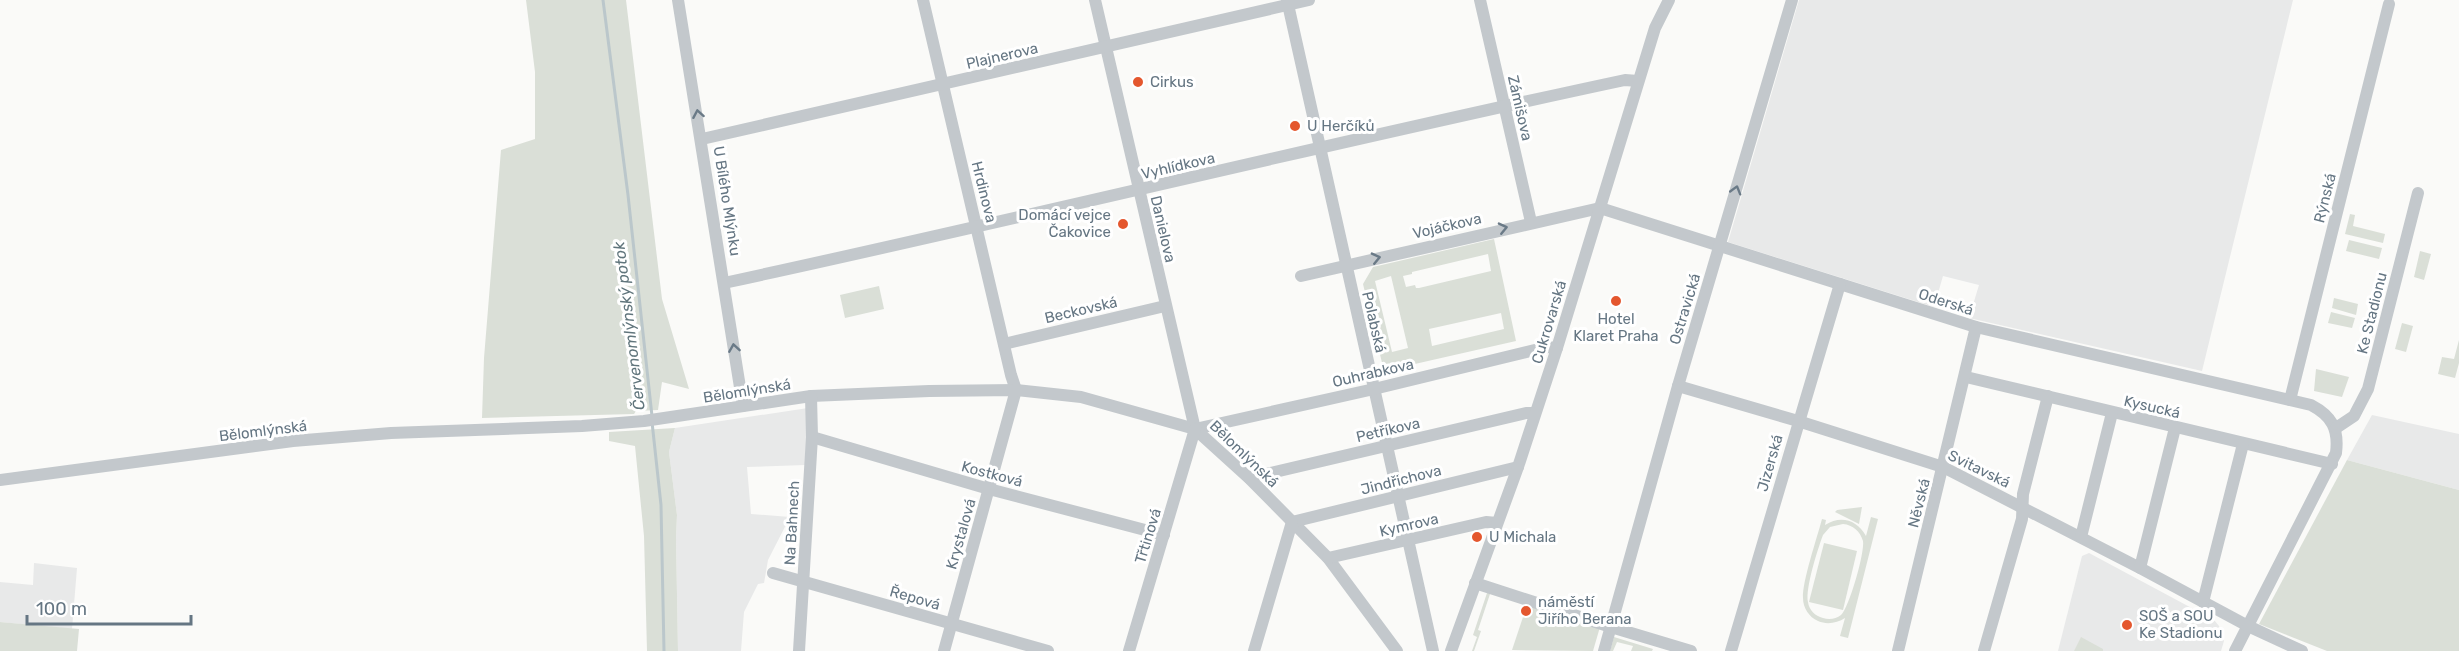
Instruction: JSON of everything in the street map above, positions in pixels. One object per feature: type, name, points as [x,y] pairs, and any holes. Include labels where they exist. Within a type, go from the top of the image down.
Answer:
[{"type":"street","name":"U Bílého Mlýnku","points":[[678,0],[743,406]]},
{"type":"street","name":"Hrdinova","points":[[923,0],[1016,390]]},
{"type":"street","name":"Danielova","points":[[1095,0],[1165,306],[1196,429]]},
{"type":"street","name":"Plajnerova","points":[[702,139],[1309,0]]},
{"type":"street","name":"Zámišova","points":[[1480,0],[1531,222]]},
{"type":"street","name":"Cukrovarská","points":[[1451,651],[1518,467],[1557,348],[1638,81],[1659,17],[1669,0]]},
{"type":"street","name":"Ostravická","points":[[1611,627],[1678,386],[1792,0]]},
{"type":"street","name":"Polabská","points":[[1288,3],[1432,651]]},
{"type":"street","name":"Rýnská","points":[[2290,400],[2389,4]]},
{"type":"street","name":"Vyhlídkova","points":[[724,283],[977,228],[1504,106],[1625,80],[1638,81]]},
{"type":"street","name":"Ke Stadionu","points":[[2336,428],[2354,416],[2368,389],[2418,193]]},
{"type":"street","name":"Oderská","points":[[1600,208],[1976,327],[2290,400]]},
{"type":"street","name":"Vojáčkova","points":[[1301,276],[1600,208]]},
{"type":"street","name":"Jizerská","points":[[1731,651],[1840,284]]},
{"type":"street","name":"Beckovská","points":[[1004,344],[1165,306]]},
{"type":"street","name":"Něvská","points":[[1898,651],[1966,377],[1976,327]]},
{"type":"street","name":"Ouhrabkova","points":[[1196,429],[1547,347],[1557,348]]},
{"type":"street","name":"Kysucká","points":[[1966,377],[2332,464]]},
{"type":"street","name":"Svitavská","points":[[1678,386],[1943,467],[2022,506],[2248,626],[2302,651]]},
{"type":"street","name":"Bělomlýnská","points":[[0,480],[304,440],[391,433],[582,426],[644,421],[811,396],[1016,390],[1081,397],[1196,429],[1249,478],[1328,558],[1398,651]]},
{"type":"street","name":"Krystalová","points":[[944,651],[1016,390]]},
{"type":"street","name":"Na Bahnech","points":[[799,651],[812,437],[811,396]]},
{"type":"street","points":[[1984,651],[2022,519],[2023,495],[2048,396]]},
{"type":"street","points":[[2235,651],[2332,464],[2337,440],[2336,428],[2330,418],[2311,405],[2290,400]]},
{"type":"street","name":"Petříkova","points":[[1249,478],[1526,413],[1535,414]]},
{"type":"street","points":[[2081,537],[2112,413]]},
{"type":"street","points":[[2140,568],[2175,428]]},
{"type":"street","name":"Třtinová","points":[[1129,651],[1196,429]]},
{"type":"street","name":"Kostková","points":[[812,437],[989,489],[1164,535]]},
{"type":"street","points":[[2203,602],[2243,444]]},
{"type":"street","name":"Jindřichova","points":[[1292,522],[1518,467]]},
{"type":"street","points":[[1254,651],[1292,522]]},
{"type":"street","name":"Kymrova","points":[[1328,558],[1486,522],[1497,522]]},
{"type":"street","name":"Řepová","points":[[773,573],[1048,651]]},
{"type":"street","points":[[1475,583],[1691,651]]},
{"type":"street","points":[[1604,651],[1611,627]]},
{"type":"shaded area","points":[[526,0],[626,0],[662,299],[689,389],[662,382],[658,410],[636,411],[634,414],[482,418],[484,358],[501,150],[535,139],[535,72]]},
{"type":"shaded area","points":[[1799,0],[2293,0],[2202,371],[1969,318],[1979,285],[1943,276],[1934,307],[1728,242]]},
{"type":"shaded area","points":[[2350,214],[2355,215],[2353,226],[2385,234],[2383,243],[2345,234]]},
{"type":"shaded area","points":[[1494,239],[1516,341],[1384,371],[1363,284],[1373,267]],"holes":[[[1488,254],[1491,271],[1419,288],[1415,285],[1406,287],[1403,276],[1412,274],[1412,272]],[[1391,276],[1408,348],[1392,352],[1375,281]],[[1501,313],[1504,329],[1432,346],[1429,329]]]},
{"type":"shaded area","points":[[2349,240],[2382,248],[2379,259],[2346,251]]},
{"type":"shaded area","points":[[2420,251],[2431,254],[2424,280],[2414,277]]},
{"type":"shaded area","points":[[879,286],[884,309],[845,318],[840,295]]},
{"type":"shaded area","points":[[2334,298],[2358,304],[2356,315],[2332,308]]},
{"type":"shaded area","points":[[2331,312],[2355,318],[2352,328],[2328,323]]},
{"type":"shaded area","points":[[2402,323],[2413,326],[2406,352],[2395,349]]},
{"type":"shaded area","points":[[2459,340],[2459,363],[2455,378],[2438,374],[2442,357],[2454,359]]},
{"type":"shaded area","points":[[2316,369],[2349,377],[2342,397],[2314,391]]},
{"type":"shaded area","points":[[808,408],[805,465],[747,467],[751,514],[790,517],[768,560],[764,583],[758,584],[744,612],[741,651],[678,651],[677,515],[669,452],[675,428]]},
{"type":"shaded area","points":[[2372,415],[2459,434],[2459,490],[2347,460]]},
{"type":"shaded area","points":[[675,428],[669,452],[677,515],[678,651],[647,651],[644,536],[635,446],[609,441],[609,432]]},
{"type":"shaded area","points":[[2347,460],[2459,490],[2459,651],[2327,651],[2259,624]]},
{"type":"shaded area","points":[[1862,507],[1859,524],[1835,512],[1837,510]]},
{"type":"shaded area","points":[[1871,517],[1878,519],[1848,638],[1840,636],[1845,618],[1825,623],[1809,615],[1803,602],[1803,591],[1822,519],[1826,520],[1825,525],[1837,520],[1848,521],[1858,526],[1866,536]],"holes":[[[1843,524],[1856,529],[1863,541],[1863,547],[1852,591],[1844,610],[1837,617],[1825,619],[1815,614],[1809,605],[1810,579],[1823,535],[1830,527]]]},
{"type":"shaded area","points":[[1824,543],[1857,551],[1843,610],[1809,602]]},
{"type":"shaded area","points":[[2089,553],[2214,620],[2219,626],[2224,641],[2221,651],[2058,651],[2082,556]]},
{"type":"shaded area","points":[[34,563],[77,568],[72,629],[0,622],[0,582],[33,585]]},
{"type":"shaded area","points":[[1488,590],[1491,591],[1478,630],[1481,631],[1474,651],[1472,651],[1477,637],[1473,635]]},
{"type":"shaded area","points":[[1527,605],[1600,627],[1593,651],[1512,650]]},
{"type":"shaded area","points":[[0,622],[79,629],[77,651],[0,651]]},
{"type":"shaded area","points":[[1614,637],[1653,649],[1652,651],[1631,651],[1633,646],[1617,642],[1613,651],[1610,651]]},
{"type":"shaded area","points":[[2081,637],[2103,649],[2103,651],[2074,651]]},
{"type":"waterway","name":"Červenomlýnský potok","points":[[603,0],[628,195],[652,416]]},
{"type":"waterway","name":"Červenomlýnský potok","points":[[652,422],[661,505],[664,651]]},
{"type":"place","name":"Cirkus","points":[[1138,82]]},
{"type":"place","name":"U Herčíků","points":[[1295,126]]},
{"type":"place","name":"Domácí vejce Čakovice","points":[[1123,224]]},
{"type":"place","name":"Hotel Klaret Praha","points":[[1616,301]]},
{"type":"place","name":"U Michala","points":[[1477,537]]},
{"type":"place","name":"náměstí Jiřího Berana","points":[[1526,611]]},
{"type":"place","name":"SOŠ a SOU Ke Stadionu","points":[[2127,625]]}]
